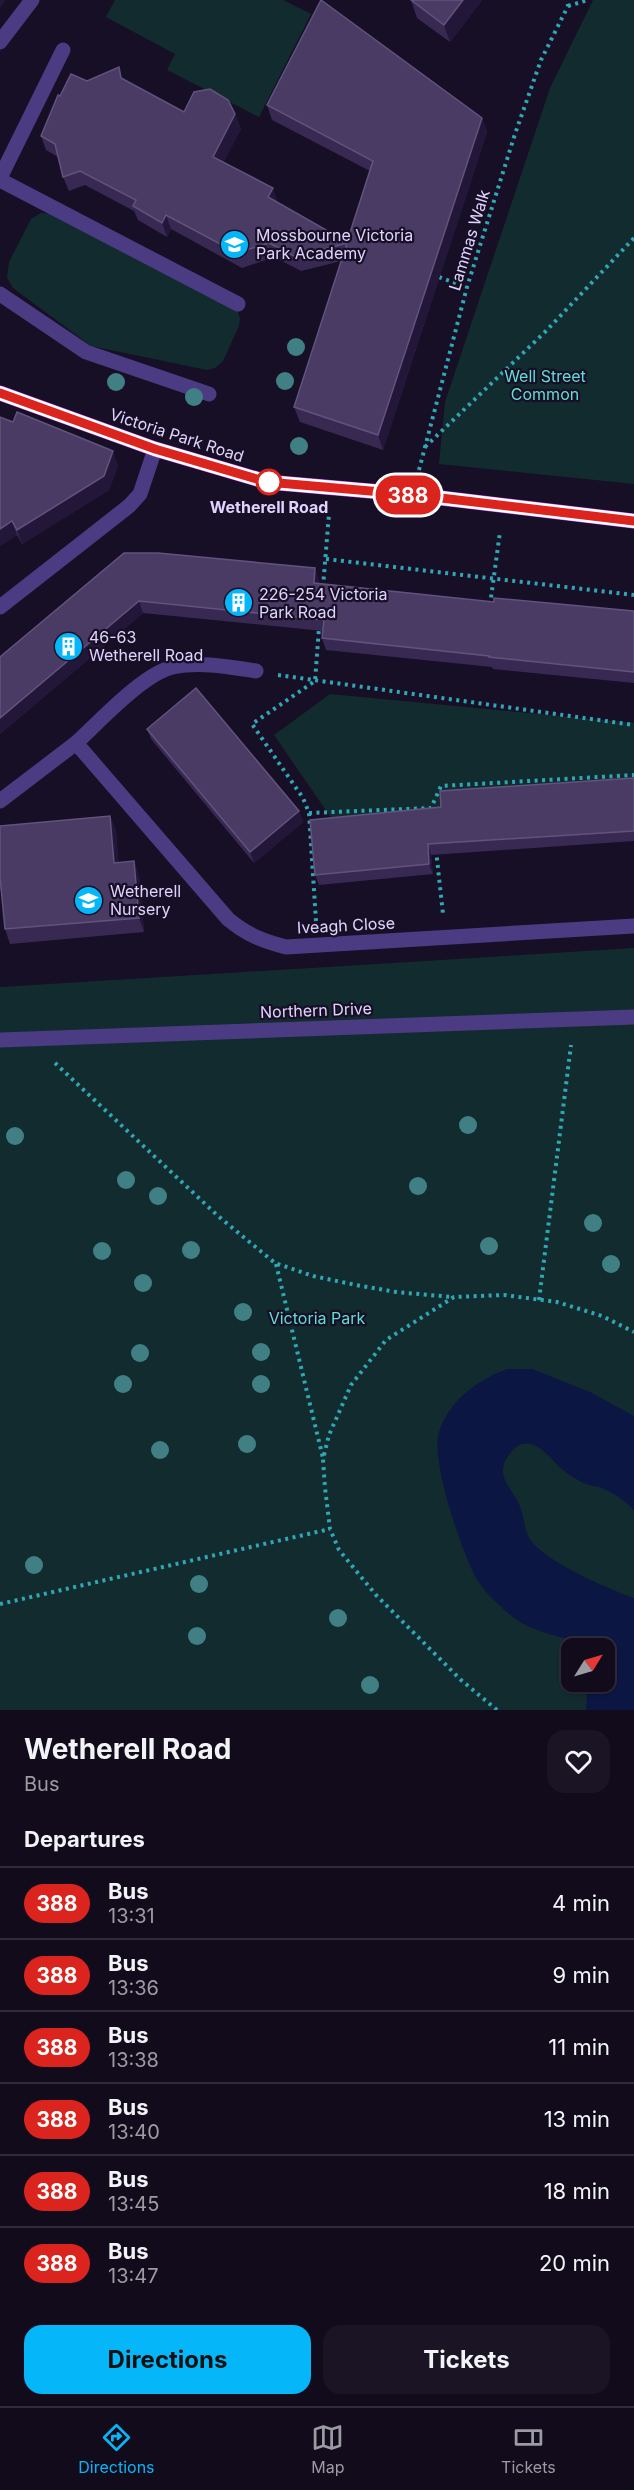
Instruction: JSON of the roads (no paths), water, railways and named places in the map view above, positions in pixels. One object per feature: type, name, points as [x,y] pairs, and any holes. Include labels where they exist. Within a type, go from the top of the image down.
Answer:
[{"type":"main road","name":"Victoria Park Road","points":[[0,393],[155,449],[278,484],[416,495],[634,521]]},
{"type":"street","points":[[0,42],[32,0]]},
{"type":"street","points":[[63,50],[0,179],[238,304]]},
{"type":"street","points":[[0,294],[86,352],[209,394]]},
{"type":"street","points":[[0,607],[129,506],[140,494],[155,449]]},
{"type":"street","points":[[0,801],[76,743],[152,675],[172,667],[193,665],[256,671]]},
{"type":"street","name":"Iveagh Close","points":[[76,743],[236,926],[244,933],[264,942],[286,947],[634,926]]},
{"type":"street","name":"Northern Drive","points":[[0,1040],[634,1017]]},
{"type":"place","name":"Mossbourne Victoria Park Academy","points":[[235,244]]},
{"type":"place","name":"Wetherell Road","points":[[269,482]]},
{"type":"place","name":"226-254 Victoria Park Road","points":[[238,603]]},
{"type":"place","name":"46-63 Wetherell Road","points":[[68,646]]},
{"type":"place","name":"Wetherell Nursery","points":[[89,900]]},
{"type":"park label","name":"Well Street Common","points":[[545,385]]},
{"type":"park label","name":"Victoria Park","points":[[317,1318]]}]
